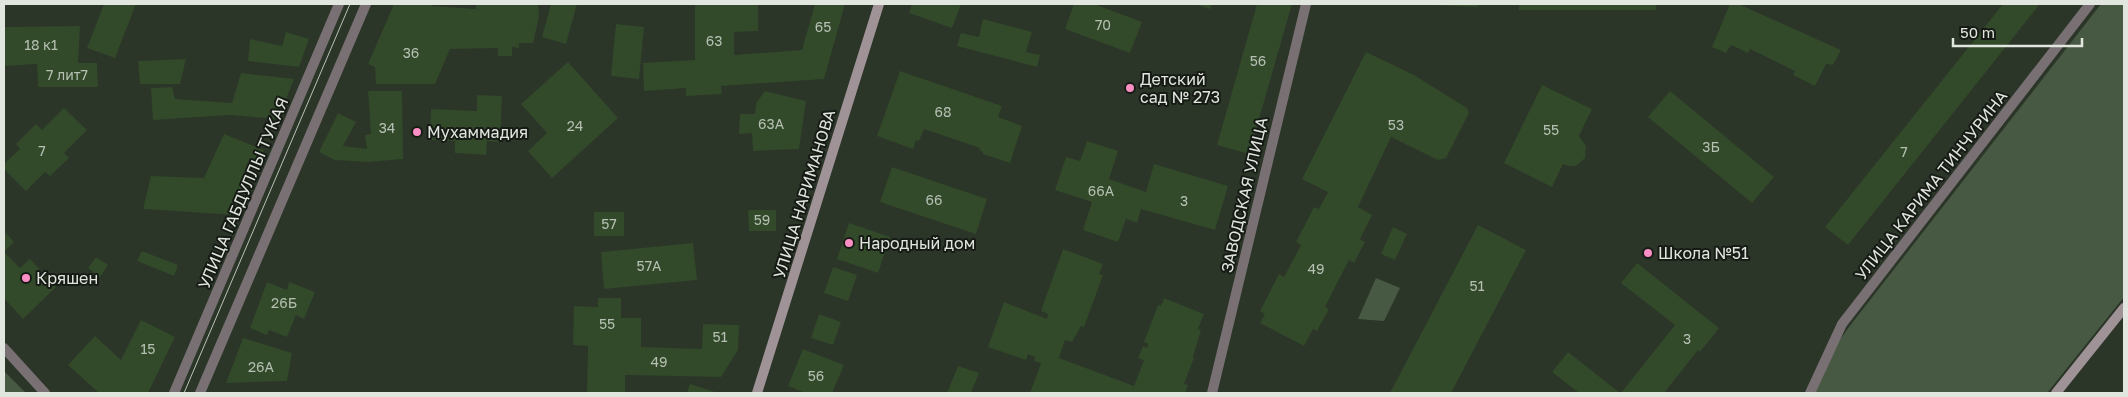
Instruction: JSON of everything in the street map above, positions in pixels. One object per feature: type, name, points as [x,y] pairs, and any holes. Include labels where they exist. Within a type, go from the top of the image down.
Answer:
[{"type":"main road","name":"УЛИЦА НАРИМАНОВА","points":[[757,393],[879,4]]},
{"type":"main road","points":[[2056,393],[2124,308]]},
{"type":"street","name":"УЛИЦА ГАБДУЛЛЫ ТУКАЯ","points":[[174,393],[339,4]]},
{"type":"street","points":[[200,393],[366,4]]},
{"type":"street","name":"ЗАВОДСКАЯ УЛИЦА","points":[[1212,393],[1306,4]]},
{"type":"street","name":"УЛИЦА КАРИМА ТИНЧУРИНА","points":[[1810,393],[1842,324],[2090,4]]},
{"type":"street","points":[[4,348],[45,393]]},
{"type":"green space","points":[[2101,4],[2124,4],[2124,297],[2047,393],[1813,393],[1826,359],[1849,327]]},
{"type":"green space","points":[[1376,278],[1400,288],[1384,321],[1358,319]]},
{"type":"green space","points":[[4,371],[26,393],[4,393]]},
{"type":"building","points":[[104,4],[136,4],[115,58],[87,48]]},
{"type":"building","points":[[394,4],[432,4],[432,6],[476,9],[476,4],[538,4],[539,16],[533,43],[519,43],[519,48],[512,47],[512,56],[498,56],[498,48],[450,49],[435,84],[376,84],[375,67],[368,64]]},
{"type":"building","points":[[551,4],[577,4],[566,44],[542,37]]},
{"type":"building","points":[[695,4],[758,4],[758,31],[734,32],[734,55],[802,50],[815,4],[845,4],[824,79],[721,86],[722,94],[686,96],[686,88],[644,91],[643,63],[695,60]]},
{"type":"building","points":[[912,4],[961,4],[952,28],[909,13]]},
{"type":"building","points":[[1074,4],[1094,4],[1142,22],[1130,53],[1065,29]]},
{"type":"building","points":[[1195,4],[1212,4],[1210,9]]},
{"type":"building","points":[[1257,4],[1292,4],[1249,154],[1217,145]]},
{"type":"building","points":[[1431,4],[1479,4],[1478,7]]},
{"type":"building","points":[[1519,4],[1656,4],[1656,10],[1519,10]]},
{"type":"building","points":[[1730,4],[1738,4],[1841,50],[1833,65],[1826,64],[1815,86],[1793,75],[1795,71],[1750,49],[1748,53],[1731,45],[1726,53],[1712,47]]},
{"type":"building","points":[[2003,4],[2040,4],[1848,245],[1825,227]]},
{"type":"building","points":[[983,19],[1032,32],[1026,52],[1040,55],[1037,67],[957,46],[961,33],[979,37]]},
{"type":"building","points":[[616,24],[644,27],[639,79],[611,76]]},
{"type":"building","points":[[80,26],[78,63],[97,63],[98,87],[38,87],[37,64],[4,66],[4,27]]},
{"type":"building","points":[[286,32],[309,39],[299,67],[248,61],[250,39],[282,46]]},
{"type":"building","points":[[1366,52],[1414,75],[1467,108],[1469,113],[1446,158],[1438,160],[1391,137],[1358,207],[1372,215],[1360,239],[1365,242],[1354,263],[1349,260],[1325,307],[1329,309],[1317,331],[1313,329],[1304,346],[1260,323],[1265,314],[1260,311],[1279,274],[1284,277],[1301,245],[1296,242],[1314,207],[1319,209],[1328,192],[1302,179]]},
{"type":"building","points":[[186,59],[180,84],[140,84],[138,61]]},
{"type":"building","points":[[568,62],[618,118],[552,178],[528,151],[547,133],[521,104]]},
{"type":"building","points":[[900,71],[1002,106],[998,117],[1022,126],[1010,163],[983,154],[979,150],[980,148],[924,129],[919,141],[916,140],[913,149],[877,136]]},
{"type":"building","points":[[241,73],[294,79],[278,119],[230,115],[153,120],[151,88],[172,87],[175,99],[232,103]]},
{"type":"building","points":[[1542,85],[1592,109],[1579,136],[1586,146],[1585,158],[1576,166],[1563,164],[1552,187],[1504,163]]},
{"type":"building","points":[[368,91],[402,91],[403,159],[367,162],[335,160],[319,152],[338,113],[356,122],[343,146],[367,149],[365,135],[371,134]]},
{"type":"building","points":[[765,91],[806,101],[799,149],[753,151],[752,133],[739,134],[740,114],[755,114],[756,103]]},
{"type":"building","points":[[1670,91],[1774,177],[1752,203],[1648,117]]},
{"type":"building","points":[[477,95],[502,96],[500,142],[487,141],[486,155],[455,153],[455,141],[430,140],[431,109],[477,111]]},
{"type":"building","points":[[64,108],[87,130],[64,153],[69,158],[50,176],[45,172],[26,191],[4,169],[4,164],[20,149],[16,144],[36,124],[42,130]]},
{"type":"building","points":[[224,134],[264,150],[236,215],[143,209],[151,176],[204,178]]},
{"type":"building","points":[[1087,141],[1118,151],[1109,179],[1146,192],[1154,164],[1228,186],[1215,230],[1141,209],[1137,223],[1126,219],[1118,242],[1083,230],[1092,202],[1055,190],[1066,157],[1080,161]]},
{"type":"building","points":[[892,167],[987,199],[976,234],[880,202]]},
{"type":"building","points":[[748,210],[776,210],[776,231],[749,231]]},
{"type":"building","points":[[594,212],[624,212],[624,236],[594,236]]},
{"type":"building","points":[[849,223],[890,237],[878,273],[837,259]]},
{"type":"building","points":[[1478,225],[1526,250],[1451,393],[1390,393]]},
{"type":"building","points":[[1393,227],[1407,234],[1395,260],[1381,254]]},
{"type":"building","points":[[4,231],[14,242],[4,252]]},
{"type":"building","points":[[693,243],[697,280],[604,289],[601,252]]},
{"type":"building","points":[[1063,249],[1103,264],[1099,274],[1103,275],[1084,327],[1081,326],[1072,342],[1065,340],[1059,358],[1134,386],[1144,360],[1138,358],[1143,346],[1147,348],[1148,344],[1144,342],[1158,305],[1161,306],[1164,298],[1204,314],[1198,329],[1201,330],[1194,358],[1184,384],[1188,385],[1185,393],[1030,393],[1041,363],[1034,361],[1035,357],[1028,354],[1026,360],[988,347],[1004,302],[1047,319],[1048,314],[1041,311]]},
{"type":"building","points":[[142,251],[178,265],[174,276],[137,261]]},
{"type":"building","name":"Кряшен","points":[[4,252],[20,268],[30,259],[56,287],[23,319],[4,298]]},
{"type":"building","points":[[96,257],[108,265],[100,277],[88,268]]},
{"type":"building","points":[[1637,263],[1719,328],[1700,352],[1698,350],[1664,393],[1621,393],[1675,325],[1621,283]]},
{"type":"building","points":[[833,267],[857,275],[848,301],[824,293]]},
{"type":"building","points":[[267,282],[287,290],[289,282],[315,292],[304,319],[296,315],[287,337],[269,330],[267,335],[250,328]]},
{"type":"building","points":[[598,298],[621,298],[621,318],[641,318],[641,347],[702,349],[703,324],[739,325],[738,350],[721,377],[625,375],[625,393],[587,393],[588,346],[573,345],[574,306],[598,307]]},
{"type":"building","points":[[819,314],[841,322],[833,345],[811,338]]},
{"type":"building","points":[[141,320],[175,337],[148,393],[99,393],[68,365],[95,336],[121,360]]},
{"type":"building","points":[[243,338],[292,353],[287,381],[226,383]]},
{"type":"building","points":[[803,349],[844,365],[832,393],[805,393],[788,386]]},
{"type":"building","points":[[1568,352],[1620,393],[1579,393],[1552,372]]},
{"type":"building","points":[[958,366],[979,373],[971,393],[947,393]]},
{"type":"building","points":[[690,384],[718,393],[687,393]]},
{"type":"tram line","points":[[184,393],[350,4]]},
{"type":"place","name":"Детский сад № 273","points":[[1130,88]]},
{"type":"place","name":"Мухаммадия","points":[[417,132]]},
{"type":"place","name":"Народный дом","points":[[849,243]]},
{"type":"place","name":"Школа №51","points":[[1648,253]]},
{"type":"place","name":"Кряшен","points":[[26,278]]}]
